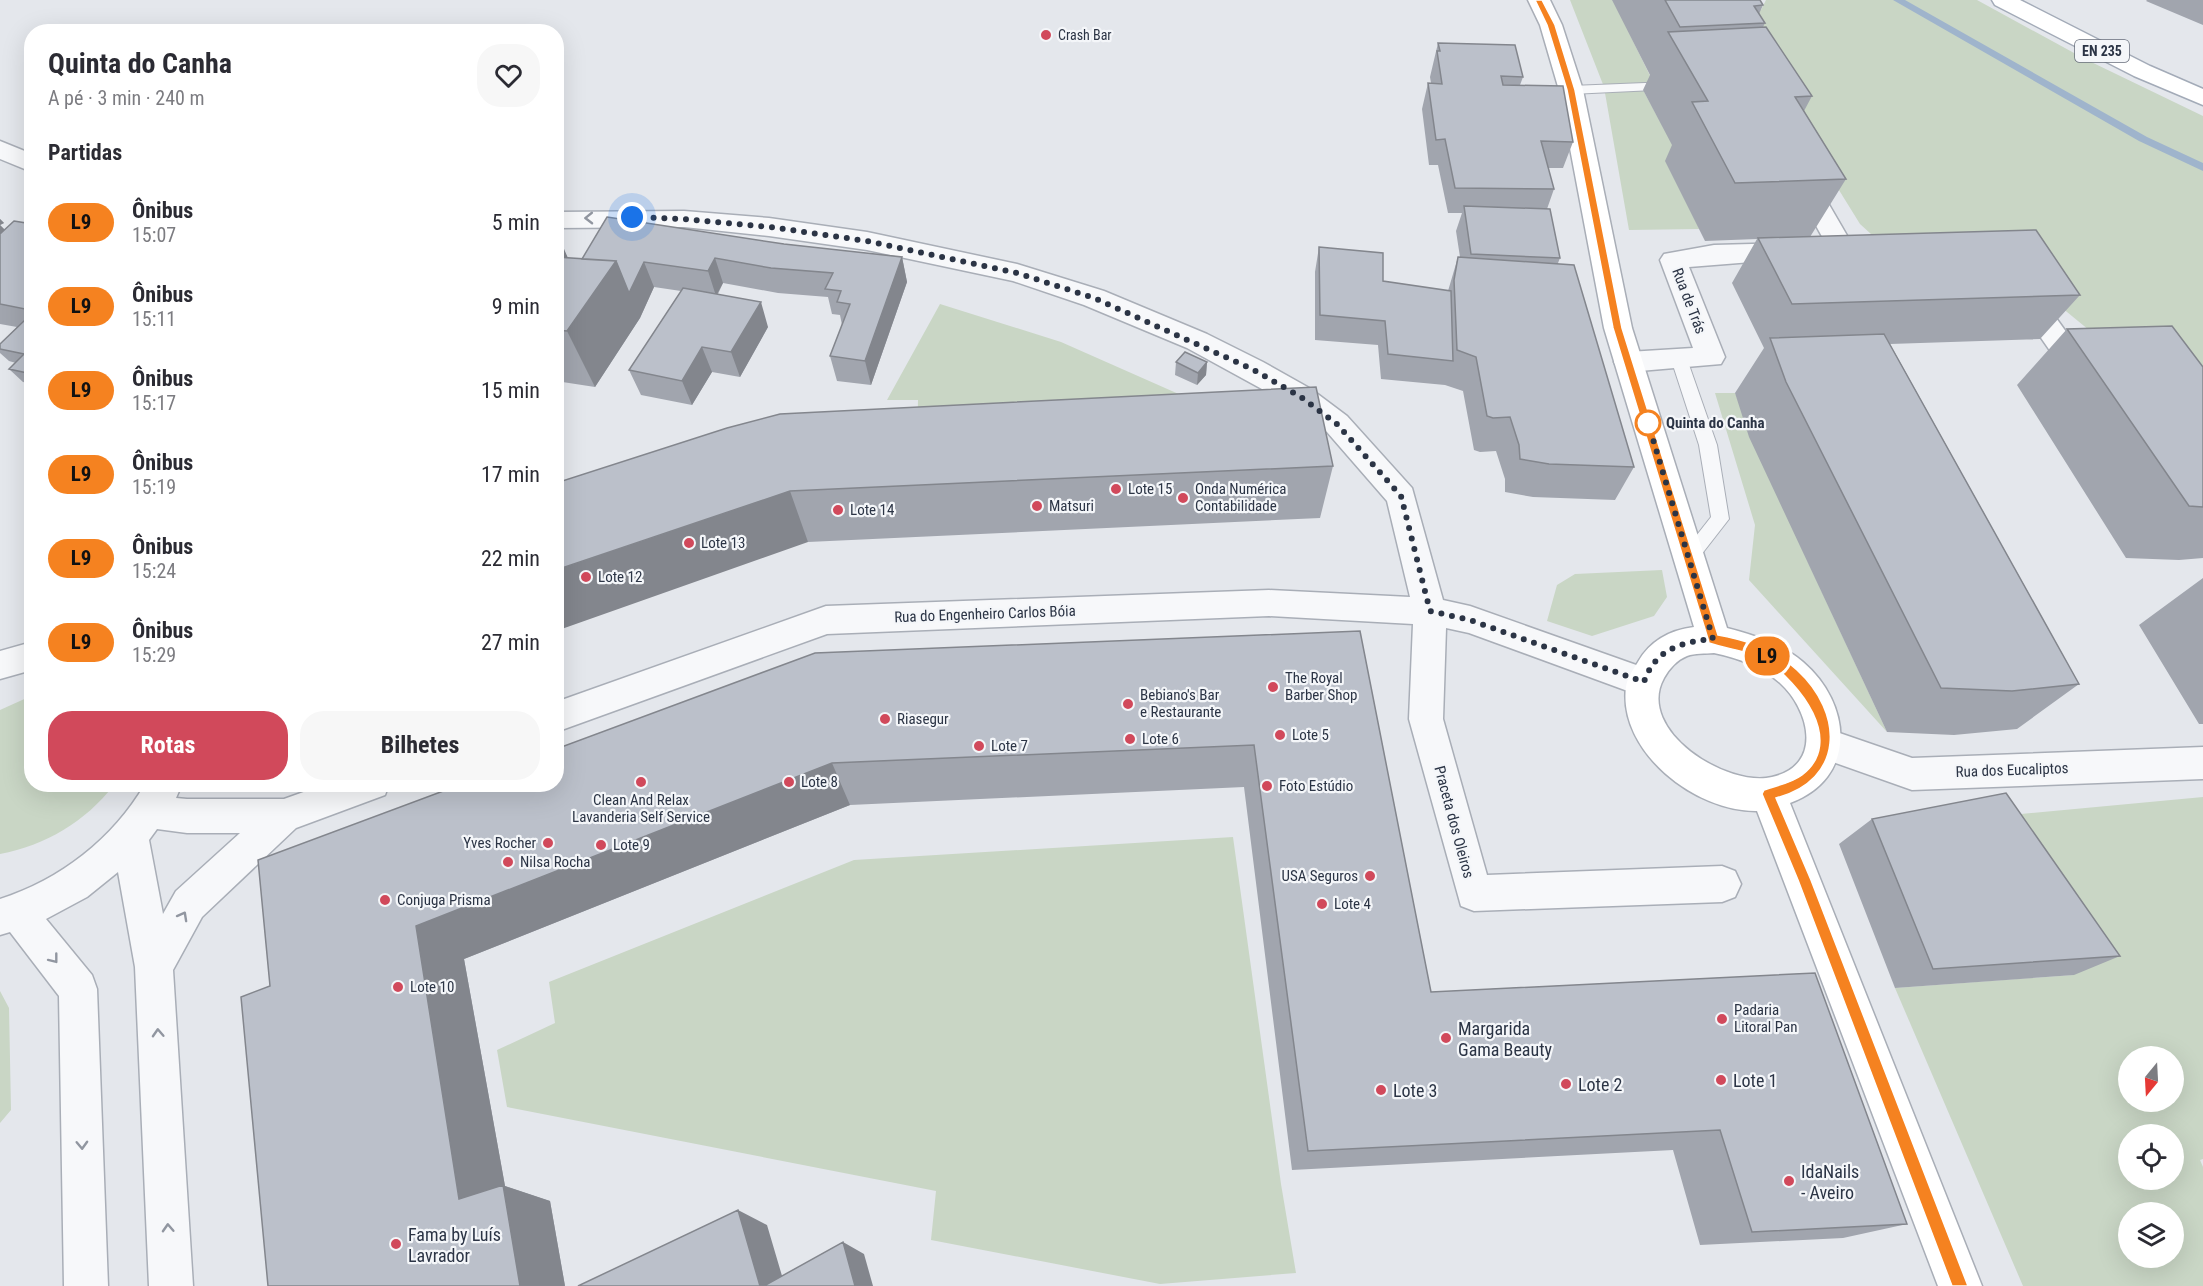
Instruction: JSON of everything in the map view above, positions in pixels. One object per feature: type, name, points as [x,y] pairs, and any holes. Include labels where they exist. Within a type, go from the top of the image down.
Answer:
[{"type":"main road","points":[[1539,0],[1551,25],[1571,90],[1618,328],[1713,639]]},
{"type":"main road","name":"EN 235","points":[[2003,0],[2142,71],[2203,98]]},
{"type":"main road","points":[[1713,639],[1742,644],[1769,656],[1793,673],[1815,703],[1822,719],[1825,744],[1820,762],[1808,778],[1790,789],[1768,794],[1737,792],[1706,782],[1678,764],[1657,741],[1645,715],[1641,691],[1648,669],[1664,652],[1686,642],[1713,639]]},
{"type":"main road","points":[[1768,794],[1804,880],[1960,1286]]},
{"type":"street","points":[[0,149],[24,160]]},
{"type":"street","name":"Rua de Trás","points":[[1628,362],[1711,357],[1673,260],[1714,254],[1854,250],[1788,157]]},
{"type":"street","points":[[564,220],[684,219],[770,227],[867,241],[1017,273],[1094,298],[1197,342],[1252,369],[1311,415],[1337,424],[1401,496],[1430,611]]},
{"type":"street","points":[[2009,274],[2074,364],[2121,364]]},
{"type":"street","name":"Rua do Engenheiro Carlos Bóia","points":[[564,714],[826,620],[1269,603],[1430,611],[1470,620],[1644,682]]},
{"type":"street","name":"Praceta dos Oleiros","points":[[1430,611],[1426,719],[1473,893],[1722,884]]},
{"type":"street","points":[[0,665],[24,658]]},
{"type":"street","name":"Rua dos Eucaliptos","points":[[1825,744],[1912,774],[2203,763]]},
{"type":"street","points":[[149,811],[187,816],[284,816],[350,792]]},
{"type":"street","points":[[86,1286],[78,990],[9,915],[70,886],[149,811]]},
{"type":"street","points":[[149,811],[154,967],[171,1286]]},
{"type":"street","points":[[154,967],[189,904],[284,816]]},
{"type":"lane","points":[[1571,90],[1681,86]]},
{"type":"lane","points":[[1679,359],[1708,445],[1720,519],[1688,559]]},
{"type":"green space","points":[[1570,0],[1613,0],[1655,86],[1604,87]]},
{"type":"green space","points":[[1766,0],[1977,0],[2085,59],[2203,116],[2203,430],[2134,367],[1983,243],[1887,239],[1871,234],[1860,224],[1816,153],[1739,1],[1761,10]]},
{"type":"green space","points":[[1643,90],[1681,160],[1699,229],[1629,230],[1605,93]]},
{"type":"green space","points":[[940,304],[1061,342],[1199,403],[917,448],[918,400],[887,400]]},
{"type":"green space","points":[[1715,393],[1735,393],[1801,547],[1887,732],[1749,580],[1755,525]]},
{"type":"green space","points":[[1662,570],[1667,597],[1654,616],[1592,636],[1547,621],[1557,585],[1575,574]]},
{"type":"green space","points":[[24,699],[24,792],[108,792],[77,821],[63,830],[33,845],[0,854],[0,710]]},
{"type":"green space","points":[[2203,797],[2203,1159],[2200,1160],[2203,1167],[2203,1286],[2023,1286],[1895,988],[2073,975],[1968,819]]},
{"type":"green space","points":[[1233,837],[1281,1184],[1296,1273],[1160,1284],[931,1240],[936,1191],[507,1107],[497,1050],[555,1023],[549,982],[854,860]]},
{"type":"green space","points":[[0,991],[9,1008],[11,1110],[0,1123]]},
{"type":"building","points":[[1665,0],[1760,0],[1763,5],[1754,6],[1765,23],[1680,27]]},
{"type":"building","points":[[1766,27],[1812,96],[1795,97],[1846,179],[1735,183],[1692,102],[1708,101],[1668,32]]},
{"type":"building","points":[[1438,43],[1515,45],[1523,77],[1501,76],[1503,85],[1563,86],[1573,142],[1541,141],[1554,189],[1455,188],[1445,139],[1436,140],[1428,83],[1442,84]]},
{"type":"building","points":[[1464,206],[1550,209],[1560,258],[1471,254]]},
{"type":"building","points":[[607,217],[784,244],[902,257],[865,361],[830,356],[850,304],[837,302],[841,291],[825,289],[833,273],[771,268],[715,258],[708,271],[644,262],[629,293],[616,261],[582,259]]},
{"type":"building","points":[[14,221],[24,223],[24,309],[0,304],[0,234]]},
{"type":"building","points":[[2036,230],[2080,295],[1792,304],[1758,238]]},
{"type":"building","points":[[1319,247],[1383,253],[1383,281],[1451,291],[1453,361],[1388,354],[1385,321],[1320,315]]},
{"type":"building","points":[[1458,257],[1574,265],[1634,467],[1549,464],[1520,459],[1519,445],[1510,417],[1487,416],[1476,357],[1457,350],[1454,280]]},
{"type":"building","points":[[564,258],[616,261],[567,331],[564,331]]},
{"type":"building","points":[[683,288],[761,302],[731,352],[702,347],[682,381],[629,370]]},
{"type":"building","points":[[24,321],[24,354],[0,349],[0,344]]},
{"type":"building","points":[[2172,326],[2203,367],[2203,507],[2189,506],[2067,329]]},
{"type":"building","points":[[1884,334],[2079,684],[2012,691],[1941,688],[1786,382],[1770,338]]},
{"type":"building","points":[[1185,352],[1207,362],[1198,373],[1176,362]]},
{"type":"building","points":[[24,354],[24,372],[9,369]]},
{"type":"building","points":[[1316,387],[1333,466],[790,491],[564,567],[564,480],[727,428],[780,414]]},
{"type":"building","points":[[1360,631],[1431,992],[1815,973],[1907,1224],[1752,1232],[1720,1130],[1308,1151],[1254,745],[832,763],[416,926],[459,1199],[503,1185],[520,1286],[268,1286],[241,997],[270,986],[258,860],[441,792],[564,792],[564,746],[815,653]]},
{"type":"building","points":[[2006,793],[2120,956],[1933,969],[1872,819]]},
{"type":"building","points":[[738,1210],[760,1286],[578,1286]]},
{"type":"building","points":[[843,1242],[855,1286],[764,1286]]},
{"type":"waterway","points":[[1898,0],[2143,139],[2203,167]]},
{"type":"bus line","name":"L9","points":[[1539,0],[1551,25],[1571,90],[1618,328],[1713,639],[1742,644],[1769,656],[1793,673],[1812,696],[1822,719],[1825,744],[1820,762],[1808,778],[1790,789],[1768,794],[1804,880],[1960,1286]]},
{"type":"place","name":"Crash Bar","points":[[1046,35]]},
{"type":"place","name":"Quinta do Canha","points":[[1648,423]]},
{"type":"place","name":"Lote 15","points":[[1116,489]]},
{"type":"place","name":"Onda Numérica Contabilidade","points":[[1183,498]]},
{"type":"place","name":"Matsuri","points":[[1037,506]]},
{"type":"place","name":"Lote 14","points":[[838,510]]},
{"type":"place","name":"Lote 13","points":[[689,543]]},
{"type":"place","name":"Lote 12","points":[[586,577]]},
{"type":"place","name":"The Royal Barber Shop","points":[[1273,687]]},
{"type":"place","name":"Bebiano's Bar e Restaurante","points":[[1128,704]]},
{"type":"place","name":"Riasegur","points":[[885,719]]},
{"type":"place","name":"Lote 5","points":[[1280,735]]},
{"type":"place","name":"Lote 6","points":[[1130,739]]},
{"type":"place","name":"Lote 7","points":[[979,746]]},
{"type":"place","name":"Clean And Relax Lavanderia Self Service","points":[[641,782]]},
{"type":"place","name":"Lote 8","points":[[789,782]]},
{"type":"place","name":"Foto Estúdio","points":[[1267,786]]},
{"type":"place","name":"Yves Rocher","points":[[548,843]]},
{"type":"place","name":"Lote 9","points":[[601,845]]},
{"type":"place","name":"Nilsa Rocha","points":[[508,862]]},
{"type":"place","name":"USA Seguros","points":[[1370,876]]},
{"type":"place","name":"Conjuga Prisma","points":[[385,900]]},
{"type":"place","name":"Lote 4","points":[[1322,904]]},
{"type":"place","name":"Lote 10","points":[[398,987]]},
{"type":"place","name":"Padaria Litoral Pan","points":[[1722,1019]]},
{"type":"place","name":"Margarida Gama Beauty","points":[[1446,1038]]},
{"type":"place","name":"Lote 1","points":[[1721,1080]]},
{"type":"place","name":"Lote 2","points":[[1566,1084]]},
{"type":"place","name":"Lote 3","points":[[1381,1090]]},
{"type":"place","name":"IdaNails - Aveiro","points":[[1789,1181]]},
{"type":"place","name":"Fama by Luís Lavrador","points":[[396,1244]]},
{"type":"route","points":[[632,217],[770,227],[867,241],[963,261],[1017,273],[1094,298],[1197,342],[1269,378],[1301,397],[1337,424],[1401,496],[1430,611],[1470,620],[1644,682],[1648,669],[1664,652],[1686,642],[1713,639],[1646,416],[1648,423]]}]
